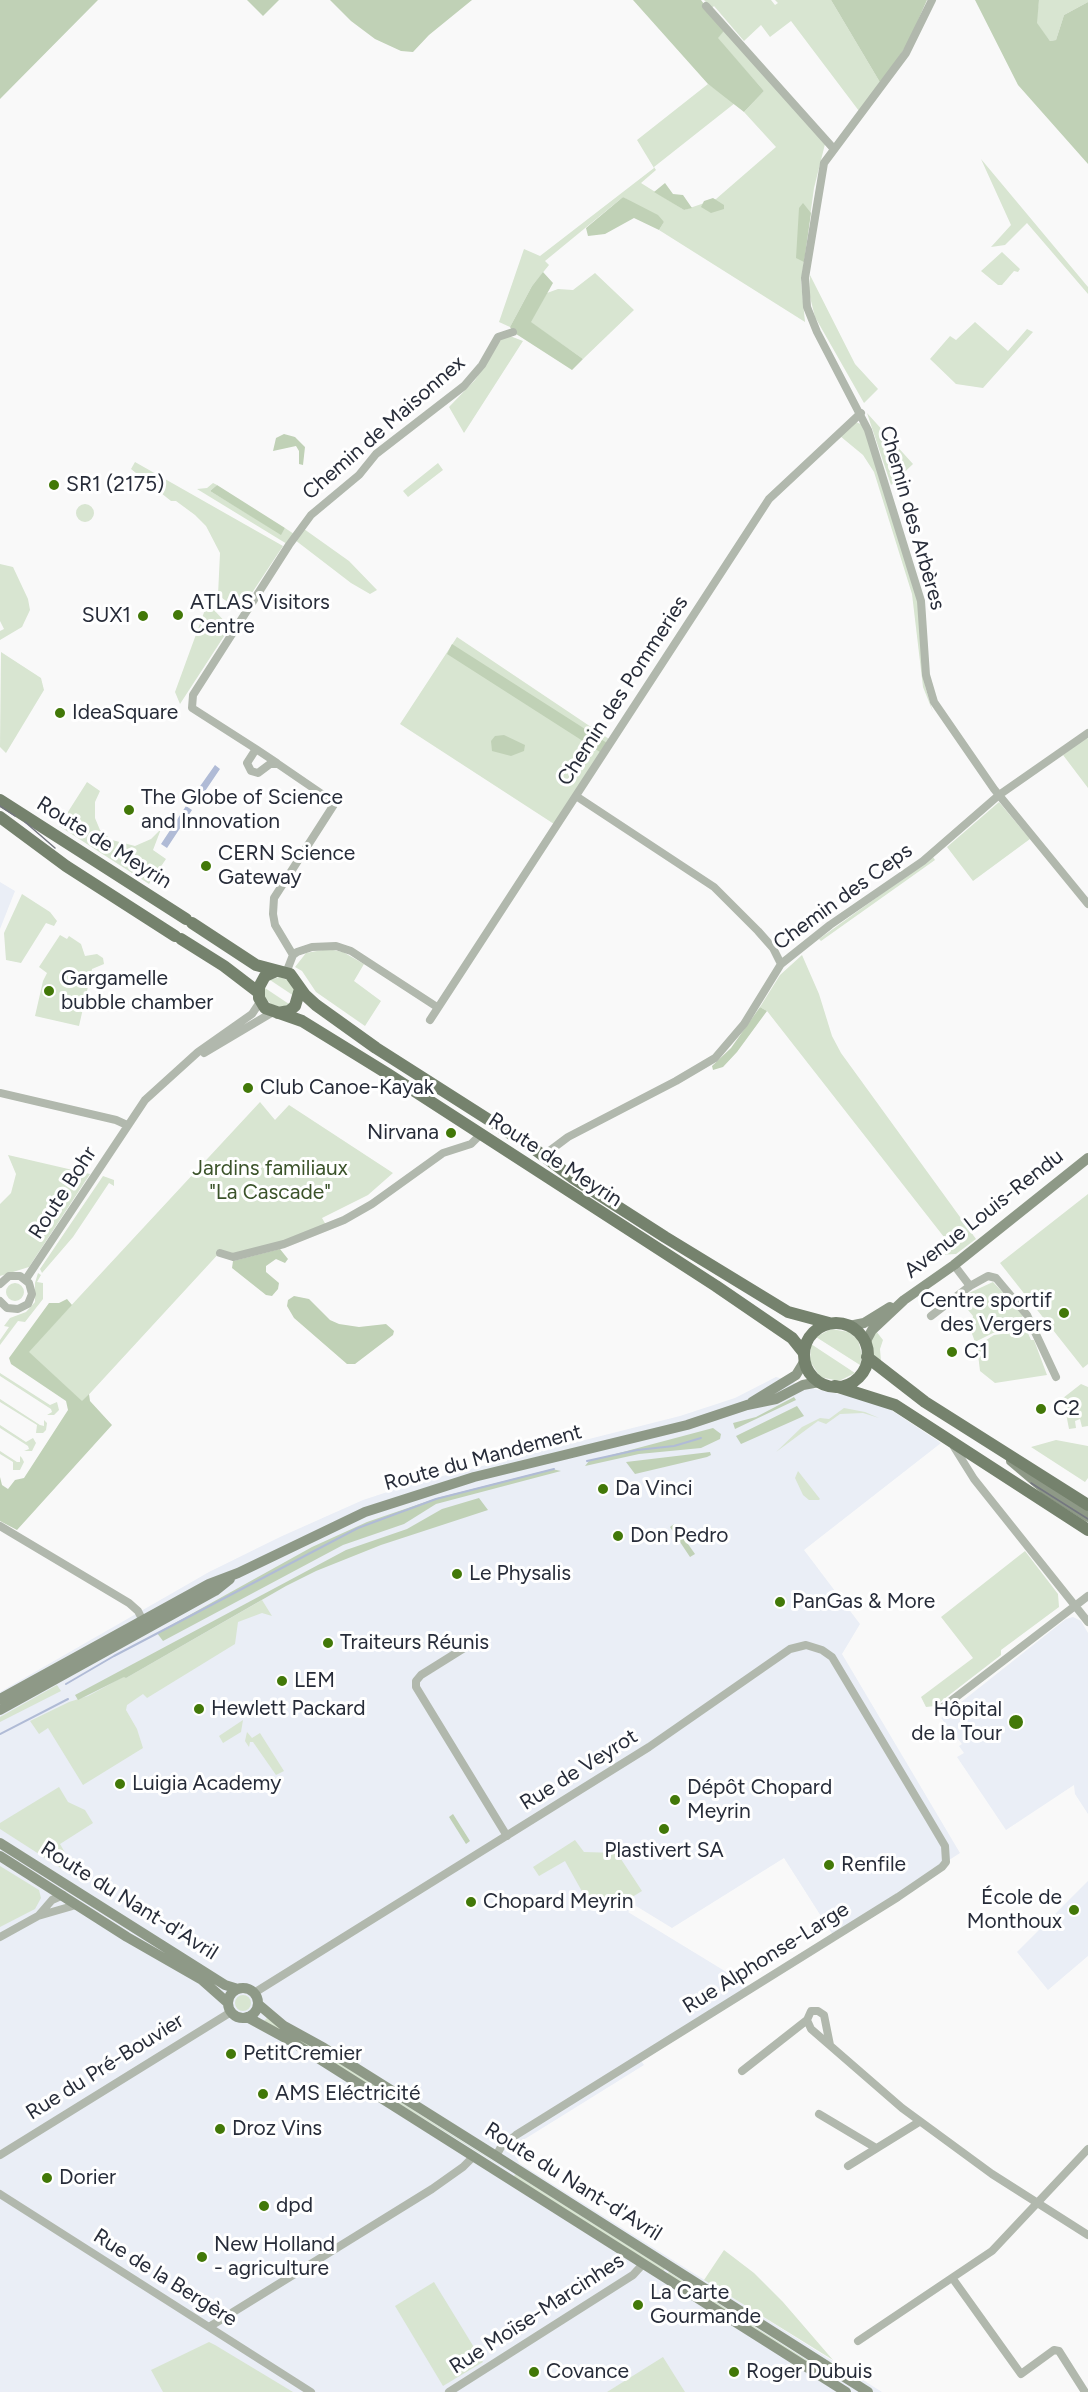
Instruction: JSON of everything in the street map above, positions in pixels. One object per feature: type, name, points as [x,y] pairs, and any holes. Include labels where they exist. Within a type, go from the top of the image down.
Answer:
[{"type":"main road","name":"Route de Meyrin","points":[[0,800],[240,956],[294,977],[300,989],[316,1005],[376,1048],[544,1155],[573,1178],[766,1300],[788,1312],[829,1323]]},
{"type":"main road","name":"Route de Meyrin","points":[[0,817],[66,866],[224,966],[275,1013],[294,1017],[319,1030],[716,1286],[792,1338],[804,1357]]},
{"type":"main road","points":[[259,997],[262,979],[281,972]]},
{"type":"main road","points":[[275,1013],[285,1012],[295,1006],[300,989]]},
{"type":"main road","name":"Avenue Louis-Rendu","points":[[849,1326],[864,1323],[904,1300],[954,1265],[1088,1158]]},
{"type":"main road","name":"Avenue Louis-Rendu","points":[[865,1343],[872,1330],[904,1300]]},
{"type":"main road","points":[[835,1386],[847,1384],[857,1378],[867,1357],[865,1343],[859,1333],[849,1326],[829,1323],[818,1328],[809,1336],[804,1357],[809,1373],[819,1382],[888,1401],[1088,1530]]},
{"type":"main road","name":"Route du Mandement","points":[[747,1405],[789,1380],[804,1357]]},
{"type":"main road","points":[[867,1357],[915,1394],[987,1442],[1088,1504]]},
{"type":"main road","name":"Route du Mandement","points":[[0,1710],[144,1625],[208,1584],[238,1573],[333,1525],[407,1496],[650,1435],[747,1405],[776,1399],[802,1385],[819,1382]]},
{"type":"main road","points":[[987,1442],[1044,1489]]},
{"type":"main road","points":[[977,1457],[1044,1489],[1088,1517]]},
{"type":"main road","name":"Route du Mandement","points":[[0,1699],[144,1625]]},
{"type":"main road","name":"Route du Nant-d'Avril","points":[[0,1843],[225,1985],[238,1989]]},
{"type":"main road","name":"Route du Nant-d'Avril","points":[[0,1856],[76,1905],[202,1980],[230,2008]]},
{"type":"main road","points":[[238,1989],[247,1989],[256,1998],[256,2011],[247,2018],[240,2018],[230,2008],[229,1997],[238,1989]]},
{"type":"main road","name":"Route du Nant-d'Avril","points":[[256,1998],[284,2026],[324,2048],[868,2392]]},
{"type":"main road","name":"Route du Nant-d'Avril","points":[[247,2018],[291,2041],[846,2392]]},
{"type":"street","name":"Chemin des Arbères","points":[[932,0],[906,53],[862,115],[833,148],[821,173],[806,269],[806,300],[817,332],[861,413],[921,601],[926,675],[938,710],[999,795],[1088,904]]},
{"type":"street","points":[[706,6],[833,148]]},
{"type":"street","name":"Chemin de Maisonnex","points":[[293,955],[275,926],[274,898],[335,803],[192,708],[193,694],[311,515],[359,475],[376,454],[464,386],[482,365],[498,337],[513,332]]},
{"type":"street","name":"Chemin des Pommeries","points":[[430,1020],[769,499],[861,413]]},
{"type":"street","name":"Chemin des Ceps","points":[[544,1155],[568,1137],[665,1087],[715,1058],[744,1024],[781,964],[830,925],[923,861],[999,795],[1088,733]]},
{"type":"street","points":[[256,749],[247,762],[251,771],[258,773],[270,764],[278,764]]},
{"type":"street","points":[[576,796],[714,887],[773,948],[781,964]]},
{"type":"street","points":[[281,972],[293,955],[303,950],[324,946],[346,948],[437,1007]]},
{"type":"street","points":[[185,1065],[217,1037],[252,1014],[259,997]]},
{"type":"street","points":[[185,1065],[275,1013]]},
{"type":"street","name":"Route Bohr","points":[[26,1279],[67,1220],[127,1125],[151,1093],[185,1065]]},
{"type":"street","points":[[0,1093],[116,1120],[127,1125]]},
{"type":"street","points":[[219,1253],[233,1257],[284,1244],[351,1217],[443,1153],[471,1144],[480,1135]]},
{"type":"street","points":[[954,1265],[970,1286]]},
{"type":"street","points":[[0,1284],[9,1276],[26,1279],[32,1288],[28,1304],[12,1310],[0,1301]]},
{"type":"street","points":[[931,1316],[970,1286],[988,1276],[996,1278],[1027,1314],[1056,1377]]},
{"type":"street","points":[[945,1436],[958,1452],[974,1479],[1088,1622]]},
{"type":"street","points":[[0,1526],[129,1603],[144,1625]]},
{"type":"street","points":[[943,1707],[1088,1596]]},
{"type":"street","points":[[477,1640],[422,1675],[416,1681],[416,1687],[507,1836]]},
{"type":"street","name":"Rue de Veyrot","points":[[256,1998],[681,1726],[796,1646],[815,1647],[831,1657],[886,1748]]},
{"type":"street","name":"Rue Alphonse-Large","points":[[496,2156],[501,2147],[516,2135],[942,1868],[947,1857],[945,1846],[886,1748]]},
{"type":"street","points":[[38,1916],[46,1905],[60,1895],[86,1898]]},
{"type":"street","points":[[0,1937],[38,1916],[76,1905]]},
{"type":"street","name":"Rue du Pré-Bouvier","points":[[0,2155],[230,2008]]},
{"type":"street","points":[[742,2071],[807,2020],[813,2011],[823,2013],[830,2045]]},
{"type":"street","points":[[807,2020],[811,2029],[919,2122],[992,2175],[1088,2235]]},
{"type":"street","points":[[819,2114],[876,2148]]},
{"type":"street","points":[[848,2166],[919,2122]]},
{"type":"street","points":[[858,2341],[992,2251],[1088,2149]]},
{"type":"street","points":[[210,2327],[432,2189],[473,2157]]},
{"type":"street","name":"Rue de la Bergère","points":[[0,2194],[311,2392]]},
{"type":"street","name":"Rue Moïse-Marcinhes","points":[[449,2392],[633,2275],[643,2264]]},
{"type":"street","points":[[953,2279],[1021,2374],[1054,2350],[1059,2351],[1085,2392]]},
{"type":"shaded area","points":[[0,882],[15,891],[0,929]]},
{"type":"shaded area","points":[[776,1377],[819,1390],[879,1402],[941,1443],[804,1550],[860,1624],[842,1654],[960,1853],[833,1935],[784,1858],[672,1928],[636,1906],[628,1912],[751,1987],[639,2058],[644,2065],[520,2142],[515,2154],[519,2163],[882,2392],[0,2392],[0,1692],[209,1572],[363,1500],[415,1483],[680,1416],[735,1398]]},
{"type":"shaded area","name":"Hôpital de la Tour","points":[[1073,1617],[1081,1621],[1088,1633],[1088,1814],[1075,1794],[1074,1785],[1006,1830],[957,1757],[964,1753],[959,1746],[962,1744],[941,1718],[1066,1619]]},
{"type":"shaded area","name":"École de Monthoux","points":[[1088,1881],[1088,1956],[1048,1990],[1017,1952]]},
{"type":"green space","points":[[0,0],[98,0],[0,99]]},
{"type":"green space","points":[[247,0],[279,0],[263,16]]},
{"type":"green space","points":[[330,0],[472,0],[429,35],[413,52],[401,51],[375,39],[351,21]]},
{"type":"green space","points":[[633,0],[701,0],[724,31],[718,38],[764,91],[744,112],[708,84]]},
{"type":"green space","points":[[704,0],[771,0],[775,5],[778,3],[775,0],[831,0],[881,84],[859,111],[791,21],[770,37],[761,25],[744,41],[714,6],[712,8]]},
{"type":"green space","points":[[831,0],[927,0],[908,43],[881,84]]},
{"type":"green space","points":[[975,0],[1039,0],[1037,23],[1050,41],[1056,40],[1064,15],[1088,2],[1088,164],[1018,85]]},
{"type":"green space","points":[[1039,0],[1088,0],[1088,2],[1064,15],[1056,40],[1050,41],[1036,23]]},
{"type":"green space","points":[[724,31],[825,144],[814,188],[801,282],[805,322],[659,230],[664,222],[623,197],[545,261],[549,265],[532,286],[510,327],[499,322],[524,249],[540,256],[654,168],[637,140],[708,84],[735,103],[654,167],[656,170],[641,183],[684,210],[716,199],[776,147],[744,112],[764,91],[717,38]]},
{"type":"green space","points":[[981,159],[1088,287],[1088,294],[1027,223],[1005,245],[991,247],[1011,225]]},
{"type":"green space","points":[[665,183],[673,194],[683,195],[692,208],[684,210],[654,192]]},
{"type":"green space","points":[[623,197],[658,215],[664,222],[659,230],[634,218],[605,234],[588,236],[586,228]]},
{"type":"green space","points":[[713,198],[724,205],[724,209],[711,213],[701,207],[704,201]]},
{"type":"green space","points":[[803,203],[811,213],[804,262],[796,258],[799,208]]},
{"type":"green space","points":[[1002,252],[1020,269],[1018,272],[1014,271],[1002,285],[998,285],[981,271]]},
{"type":"green space","points":[[543,272],[553,283],[531,322],[583,359],[572,370],[513,332],[510,327],[532,286]]},
{"type":"green space","points":[[595,273],[634,310],[583,359],[530,322],[547,293],[558,289],[573,290]]},
{"type":"green space","points":[[810,275],[855,364],[878,389],[864,403],[815,317],[809,293]]},
{"type":"green space","points":[[975,322],[1008,351],[1027,329],[1033,332],[983,388],[956,384],[930,359],[950,336],[956,340]]},
{"type":"green space","points":[[510,336],[523,341],[464,433],[449,407],[475,380],[501,339]]},
{"type":"green space","points":[[867,413],[913,464],[891,485]]},
{"type":"green space","points":[[856,422],[863,425],[919,606],[925,686],[933,712],[923,687],[912,594],[874,472],[863,455],[840,436]]},
{"type":"green space","points":[[284,434],[295,437],[305,447],[303,465],[299,464],[299,451],[296,446],[273,451],[276,438]]},
{"type":"green space","points":[[135,462],[283,546],[240,611],[218,595],[220,553],[206,526],[195,515],[176,501],[171,501],[131,469]]},
{"type":"green space","points":[[438,463],[443,470],[408,497],[403,491]]},
{"type":"green space","points":[[213,483],[217,485],[210,491],[281,534],[285,528],[294,534],[287,544],[197,489],[207,488]]},
{"type":"green space","points":[[217,485],[285,528],[281,535],[210,491]]},
{"type":"green space","points":[[85,504],[91,507],[94,513],[91,519],[85,522],[79,519],[76,513],[79,507]]},
{"type":"green space","points":[[304,529],[349,561],[377,590],[370,594],[351,583],[295,540]]},
{"type":"green space","points":[[0,564],[13,567],[28,599],[30,610],[22,627],[0,640],[0,631],[4,629],[0,621]]},
{"type":"green space","points":[[206,607],[214,610],[230,627],[180,704],[175,692]]},
{"type":"green space","points":[[457,637],[609,739],[554,824],[400,724]]},
{"type":"green space","points":[[452,644],[607,743],[600,752],[447,654]]},
{"type":"green space","points":[[1,652],[41,678],[44,690],[6,753],[0,747]]},
{"type":"green space","points":[[504,735],[525,745],[524,751],[511,756],[492,751],[491,741],[495,736]]},
{"type":"green space","points":[[1087,737],[1088,739],[1088,788],[1063,755]]},
{"type":"green space","points":[[87,782],[100,791],[95,802],[95,818],[100,830],[112,840],[135,846],[151,839],[161,829],[153,850],[166,859],[149,884],[59,826]]},
{"type":"green space","points":[[999,802],[1030,839],[973,881],[947,847]]},
{"type":"green space","points":[[933,857],[935,860],[821,941],[819,939]]},
{"type":"green space","points":[[22,894],[50,912],[57,921],[54,926],[46,923],[21,963],[6,960],[4,933]]},
{"type":"green space","points":[[60,935],[67,939],[69,936],[81,944],[85,956],[97,954],[103,958],[104,964],[92,969],[79,1026],[35,1016],[47,973],[39,967]]},
{"type":"green space","points":[[328,949],[343,952],[364,964],[354,981],[381,1001],[365,1026],[316,992],[302,971],[295,967],[306,953]]},
{"type":"green space","points":[[802,955],[819,994],[832,1036],[841,1053],[976,1239],[956,1254],[939,1255],[951,1246],[767,1011],[760,1007],[780,975]]},
{"type":"green space","points":[[279,977],[288,980],[294,988],[294,996],[270,980]]},
{"type":"green space","points":[[265,988],[289,1004],[282,1007],[272,1005],[265,998]]},
{"type":"green space","points":[[760,1007],[767,1011],[737,1052],[723,1067],[713,1070],[712,1066],[731,1048]]},
{"type":"green space","name":"Jardins familiaux \"La Cascade\"","points":[[260,1102],[275,1120],[289,1105],[393,1173],[368,1195],[322,1218],[326,1225],[293,1238],[230,1255],[222,1250],[82,1402],[28,1352]]},
{"type":"green space","points":[[8,1155],[90,1174],[29,1267],[0,1276],[0,1204],[11,1193],[16,1174]]},
{"type":"green space","points":[[103,1176],[114,1180],[114,1186],[109,1183],[73,1237],[42,1273],[40,1269]]},
{"type":"green space","name":"Centre sportif des Vergers","points":[[1088,1194],[1088,1364],[1083,1368],[1000,1263]]},
{"type":"green space","points":[[280,1249],[288,1259],[285,1263],[276,1259],[266,1266],[266,1272],[279,1283],[278,1289],[272,1296],[266,1295],[232,1268],[233,1261]]},
{"type":"green space","points":[[38,1273],[41,1275],[37,1282],[43,1283],[43,1299],[25,1322],[18,1321],[0,1345],[0,1340],[9,1327],[4,1326],[10,1318],[26,1312],[35,1302],[35,1283]]},
{"type":"green space","points":[[993,1282],[1024,1315],[1021,1318],[1026,1327],[993,1333],[975,1342],[971,1331],[973,1316],[968,1310],[969,1293]]},
{"type":"green space","points":[[11,1283],[19,1283],[24,1288],[22,1299],[11,1301],[6,1296],[6,1288]]},
{"type":"green space","points":[[294,1296],[309,1299],[330,1320],[339,1324],[359,1327],[386,1324],[394,1331],[393,1335],[355,1364],[347,1364],[294,1318],[287,1306],[288,1300]]},
{"type":"green space","points":[[67,1299],[72,1305],[29,1352],[82,1401],[89,1394],[90,1401],[112,1425],[17,1530],[0,1521],[0,1477],[2,1485],[8,1489],[15,1480],[24,1478],[68,1410],[66,1401],[11,1364],[9,1358],[49,1303],[59,1303]]},
{"type":"green space","points":[[831,1329],[849,1332],[858,1340],[862,1355],[860,1365],[816,1337]]},
{"type":"green space","points":[[876,1331],[883,1340],[880,1349],[881,1361],[872,1354],[871,1340]]},
{"type":"green space","points":[[1027,1331],[1031,1340],[1034,1340],[1047,1375],[995,1383],[980,1371],[977,1346],[994,1335]]},
{"type":"green space","points":[[811,1344],[855,1373],[839,1381],[820,1377],[810,1361]]},
{"type":"green space","points":[[0,1373],[50,1405],[57,1402],[59,1410],[54,1415],[47,1415],[52,1412],[51,1409],[0,1376]]},
{"type":"green space","points":[[1081,1384],[1088,1387],[1088,1426],[1082,1427],[1080,1419],[1075,1421],[1076,1428],[1069,1429],[1063,1398]]},
{"type":"green space","points":[[794,1397],[796,1400],[735,1429],[733,1423],[756,1417]]},
{"type":"green space","points":[[0,1399],[40,1425],[44,1426],[44,1420],[47,1423],[46,1430],[43,1433],[36,1433],[37,1425],[0,1402]]},
{"type":"green space","points":[[797,1406],[804,1416],[741,1444],[736,1436]]},
{"type":"green space","points":[[844,1408],[865,1412],[879,1418],[863,1413],[840,1414],[826,1424],[818,1421],[776,1452],[802,1427],[820,1418],[829,1419]]},
{"type":"green space","points":[[0,1425],[26,1442],[33,1438],[36,1443],[32,1451],[24,1451],[29,1449],[28,1446],[0,1428]]},
{"type":"green space","points":[[713,1428],[721,1434],[720,1439],[701,1448],[639,1454],[585,1466],[589,1461]]},
{"type":"green space","points":[[1056,1440],[1088,1446],[1088,1478],[1085,1482],[1031,1447]]},
{"type":"green space","points":[[0,1451],[17,1462],[20,1462],[20,1456],[24,1462],[20,1470],[13,1470],[13,1462],[0,1454]]},
{"type":"green space","points":[[710,1452],[711,1455],[707,1457],[635,1474],[626,1462]]},
{"type":"green space","points":[[552,1469],[561,1471],[436,1504],[404,1524],[343,1545],[163,1641],[157,1633],[312,1547],[367,1522],[437,1498]]},
{"type":"green space","points":[[798,1471],[819,1500],[809,1500],[803,1495],[795,1478]]},
{"type":"green space","points":[[479,1498],[488,1510],[381,1545],[316,1571],[126,1678],[78,1700],[75,1695],[346,1550],[407,1529],[442,1509]]},
{"type":"green space","points":[[674,1524],[695,1554],[690,1557],[670,1527]]},
{"type":"green space","points":[[1025,1551],[1058,1594],[1059,1607],[1001,1650],[1001,1655],[935,1706],[926,1707],[921,1697],[973,1658],[941,1617]]},
{"type":"green space","points":[[262,1600],[272,1616],[262,1613],[238,1622],[235,1644],[147,1698],[143,1694],[127,1705],[126,1710],[137,1729],[143,1748],[83,1785],[48,1728],[39,1734],[30,1721],[69,1702],[88,1696],[125,1676],[126,1678]]},
{"type":"green space","points":[[57,1685],[61,1691],[0,1722],[0,1717]]},
{"type":"green space","points":[[243,1720],[241,1732],[223,1743],[219,1736]]},
{"type":"green space","points":[[247,1732],[252,1738],[260,1733],[284,1771],[276,1775],[253,1742],[250,1742],[249,1747],[245,1741]]},
{"type":"green space","points":[[59,1787],[68,1802],[85,1810],[93,1823],[60,1844],[81,1881],[0,1829],[0,1823]]},
{"type":"green space","points":[[453,1814],[470,1841],[466,1844],[449,1817]]},
{"type":"green space","points":[[575,1840],[584,1852],[617,1853],[642,1891],[611,1910],[584,1895],[565,1861],[539,1876],[533,1867]]},
{"type":"green space","points":[[0,1866],[39,1890],[41,1898],[35,1909],[0,1927]]},
{"type":"green space","points":[[243,1995],[249,1997],[251,2003],[249,2009],[243,2011],[237,2009],[235,2003],[237,1997]]},
{"type":"green space","points":[[267,2018],[325,2054],[509,2171],[264,2021]]},
{"type":"green space","points":[[515,2174],[665,2269],[663,2271],[514,2177]]},
{"type":"green space","points":[[724,2250],[754,2273],[783,2302],[833,2360],[704,2280]]},
{"type":"green space","points":[[669,2272],[824,2371],[822,2372],[667,2274]]},
{"type":"green space","points":[[434,2282],[483,2362],[443,2386],[395,2306]]},
{"type":"green space","points":[[209,2342],[293,2392],[163,2392],[151,2370]]},
{"type":"green space","points":[[663,2357],[685,2392],[607,2392]]},
{"type":"water","points":[[215,765],[220,769],[197,803],[191,799]]},
{"type":"water","points":[[186,806],[192,810],[167,848],[161,844]]},
{"type":"waterway","points":[[587,1461],[637,1450],[674,1446],[701,1438]]},
{"type":"waterway","points":[[66,1684],[114,1656],[358,1528],[436,1499],[554,1469]]},
{"type":"waterway","points":[[0,1734],[68,1699]]},
{"type":"tram line","points":[[0,806],[15,816]]},
{"type":"tram line","points":[[25,822],[55,848]]},
{"type":"tram line","points":[[1031,1483],[1088,1519]]},
{"type":"place","name":"SR1 (2175)","points":[[54,485]]},
{"type":"place","name":"ATLAS Visitors Centre","points":[[178,615]]},
{"type":"place","name":"SUX1","points":[[143,616]]},
{"type":"place","name":"IdeaSquare","points":[[60,713]]},
{"type":"place","name":"The Globe of Science and Innovation","points":[[129,810]]},
{"type":"place","name":"CERN Science Gateway","points":[[206,866]]},
{"type":"place","name":"Gargamelle bubble chamber","points":[[49,991]]},
{"type":"place","name":"Club Canoe-Kayak","points":[[248,1088]]},
{"type":"place","name":"Nirvana","points":[[451,1133]]},
{"type":"place","name":"Centre sportif des Vergers","points":[[1064,1313]]},
{"type":"place","name":"C1","points":[[952,1352]]},
{"type":"place","name":"C2","points":[[1041,1409]]},
{"type":"place","name":"Da Vinci","points":[[603,1489]]},
{"type":"place","name":"Don Pedro","points":[[618,1536]]},
{"type":"place","name":"Le Physalis","points":[[457,1574]]},
{"type":"place","name":"PanGas & More","points":[[780,1602]]},
{"type":"place","name":"Traiteurs Réunis","points":[[328,1643]]},
{"type":"place","name":"LEM","points":[[282,1681]]},
{"type":"place","name":"Hewlett Packard","points":[[199,1709]]},
{"type":"place","name":"Hôpital de la Tour","points":[[1016,1722]]},
{"type":"place","name":"Luigia Academy","points":[[120,1784]]},
{"type":"place","name":"Dépôt Chopard Meyrin","points":[[675,1800]]},
{"type":"place","name":"Plastivert SA","points":[[664,1829]]},
{"type":"place","name":"Renfile","points":[[829,1865]]},
{"type":"place","name":"Chopard Meyrin","points":[[471,1902]]},
{"type":"place","name":"École de Monthoux","points":[[1074,1910]]},
{"type":"place","name":"PetitCremier","points":[[231,2054]]},
{"type":"place","name":"AMS Eléctricité","points":[[263,2094]]},
{"type":"place","name":"Droz Vins","points":[[220,2129]]},
{"type":"place","name":"Dorier","points":[[47,2178]]},
{"type":"place","name":"dpd","points":[[264,2206]]},
{"type":"place","name":"New Holland - agriculture","points":[[202,2257]]},
{"type":"place","name":"La Carte Gourmande","points":[[638,2305]]},
{"type":"place","name":"Covance","points":[[534,2372]]},
{"type":"place","name":"Roger Dubuis","points":[[734,2372]]}]
